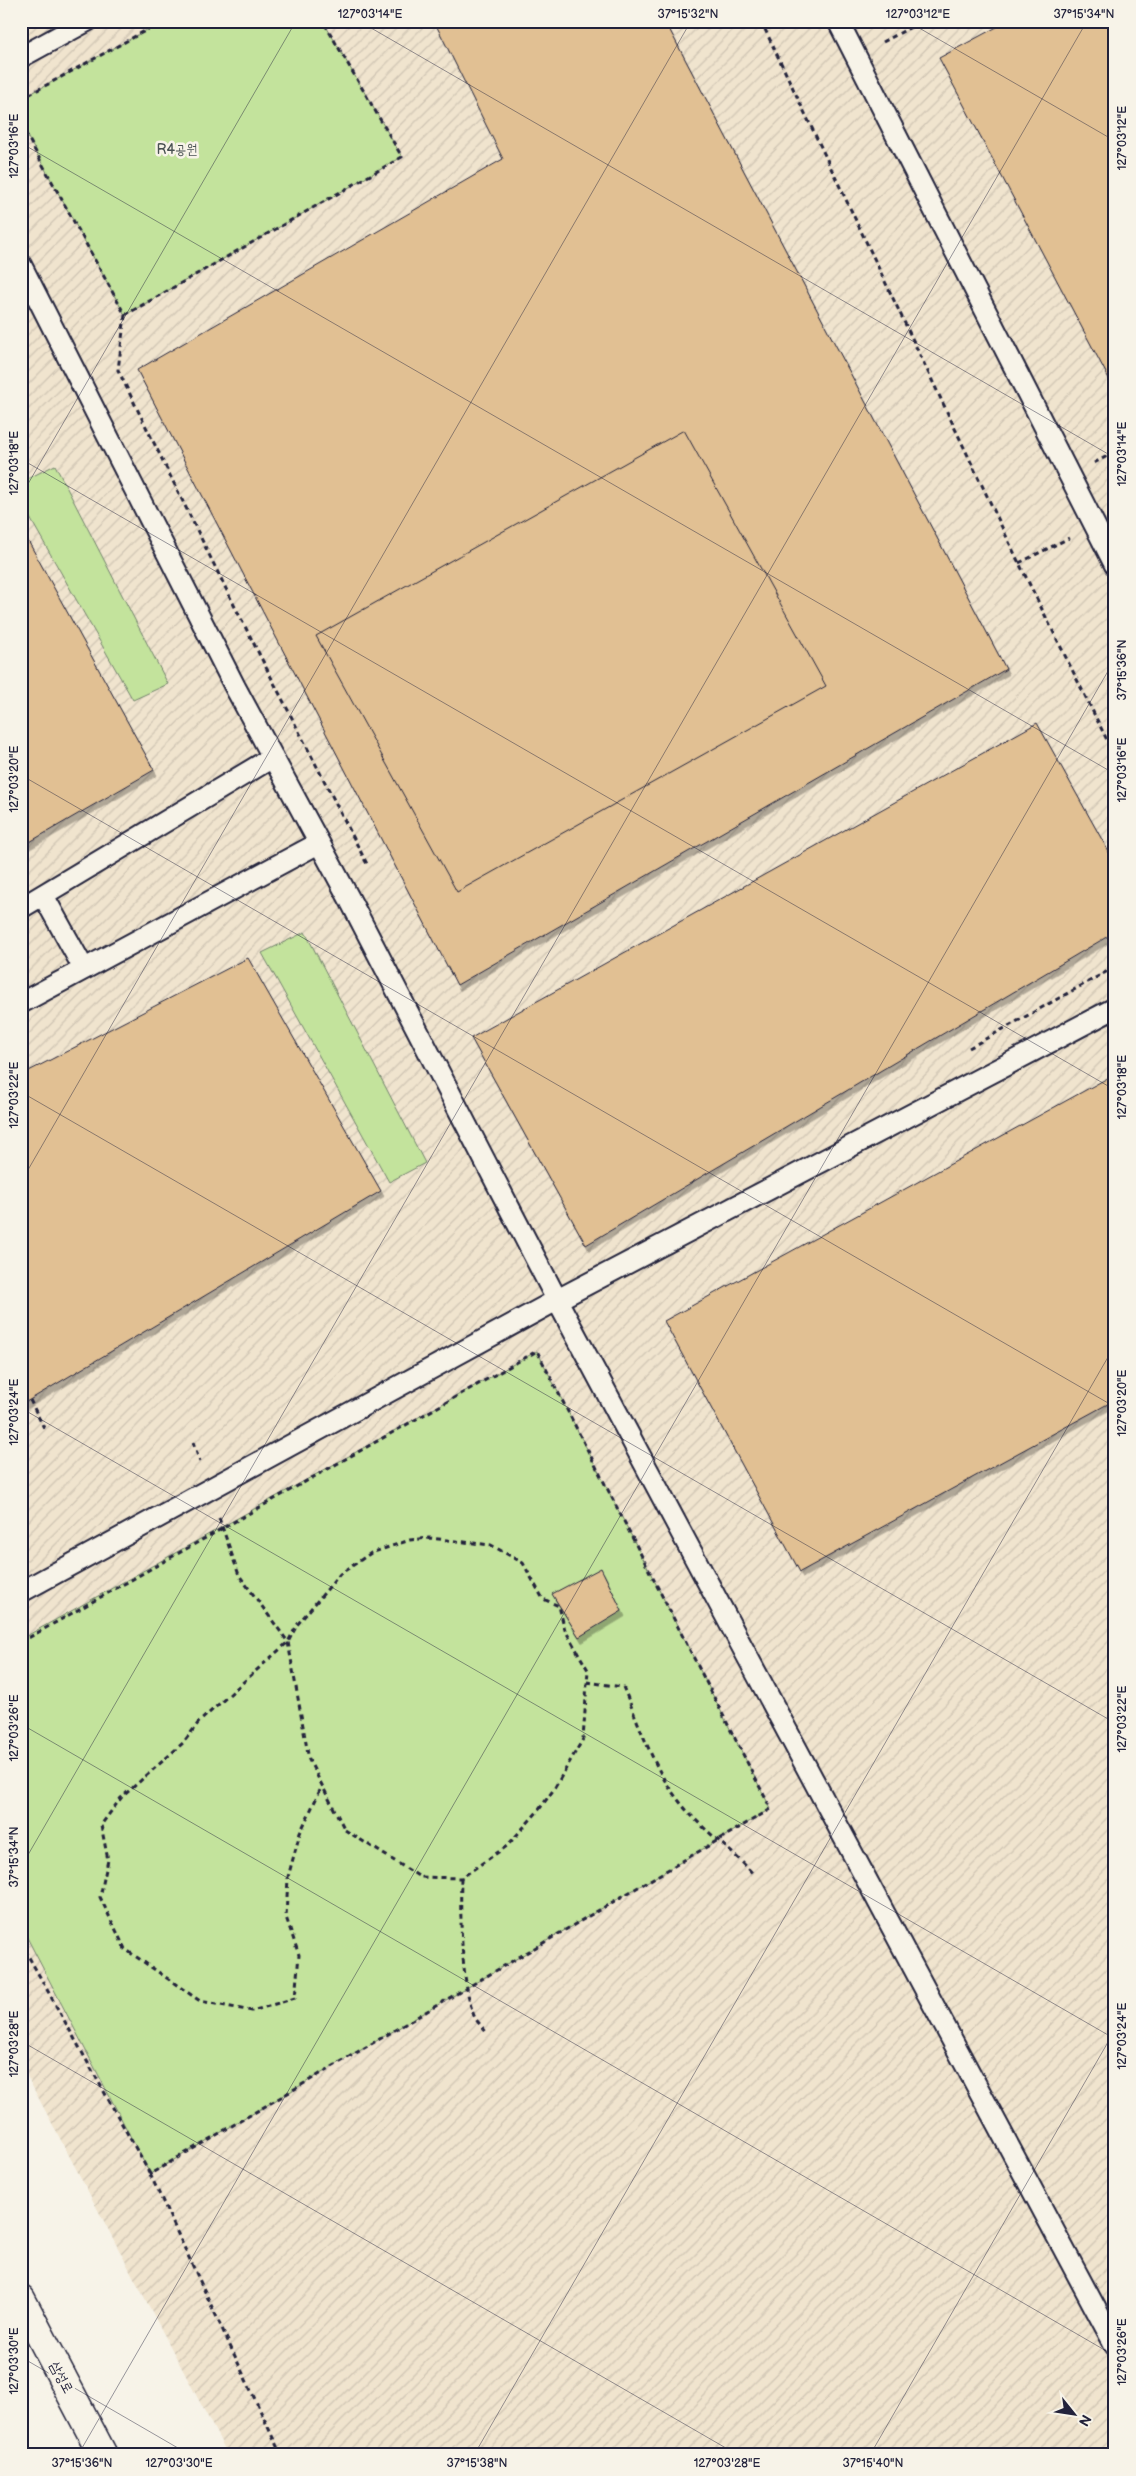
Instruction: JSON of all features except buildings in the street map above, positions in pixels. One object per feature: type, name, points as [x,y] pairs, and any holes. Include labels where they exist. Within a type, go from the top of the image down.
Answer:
[{"type":"street","name":"삼성로","points":[[21,2299],[103,2455]]},
{"type":"lane","points":[[21,57],[87,21]]},
{"type":"lane","points":[[838,21],[1115,565]]},
{"type":"lane","points":[[21,265],[273,757],[557,1300],[1115,2345]]},
{"type":"lane","points":[[21,908],[273,757]]},
{"type":"lane","points":[[21,1003],[319,843]]},
{"type":"lane","points":[[43,895],[84,969]]},
{"type":"lane","points":[[21,1592],[557,1300],[1115,1008]]},
{"type":"path","points":[[21,99],[163,21]]},
{"type":"path","points":[[125,315],[402,157],[323,21]]},
{"type":"path","points":[[761,21],[1019,563],[1115,756]]},
{"type":"path","points":[[856,57],[922,21]]},
{"type":"path","points":[[21,125],[125,315],[118,370],[372,874]]},
{"type":"path","points":[[967,1049],[1115,967]]},
{"type":"path","points":[[21,1642],[537,1351],[771,1809],[150,2174]]},
{"type":"path","points":[[30,1400],[46,1432]]},
{"type":"path","points":[[193,1442],[239,1575],[288,1642],[309,1760],[322,1786],[345,1830],[420,1877],[461,1878],[507,1846],[538,1811],[558,1782],[583,1739],[588,1670],[565,1630],[559,1606],[543,1599],[523,1563],[491,1545],[429,1538],[410,1540],[371,1553],[340,1574],[329,1585],[318,1603],[297,1625],[288,1642],[200,1722],[183,1743],[121,1798],[101,1826],[108,1860],[100,1897],[125,1949],[200,2001],[252,2011],[294,1998],[299,1956],[286,1917],[288,1877],[300,1832],[322,1786]]},
{"type":"path","points":[[588,1682],[623,1687],[666,1784],[680,1803],[736,1855],[753,1874]]},
{"type":"path","points":[[461,1878],[460,1909],[467,1988],[473,2015],[486,2032]]},
{"type":"path","points":[[21,1943],[150,2174],[281,2455]]},
{"type":"shaded area","points":[[21,21],[1115,21],[1115,2455],[228,2455],[21,2065]]},
{"type":"green space","name":"R4공원","points":[[163,21],[323,21],[402,157],[125,315],[21,125],[21,99]]},
{"type":"green space","points":[[55,465],[168,684],[133,700],[21,502],[21,482]]},
{"type":"green space","points":[[305,932],[425,1163],[389,1182],[262,953]]},
{"type":"green space","points":[[537,1351],[771,1809],[150,2174],[21,1926],[21,1639]]}]
